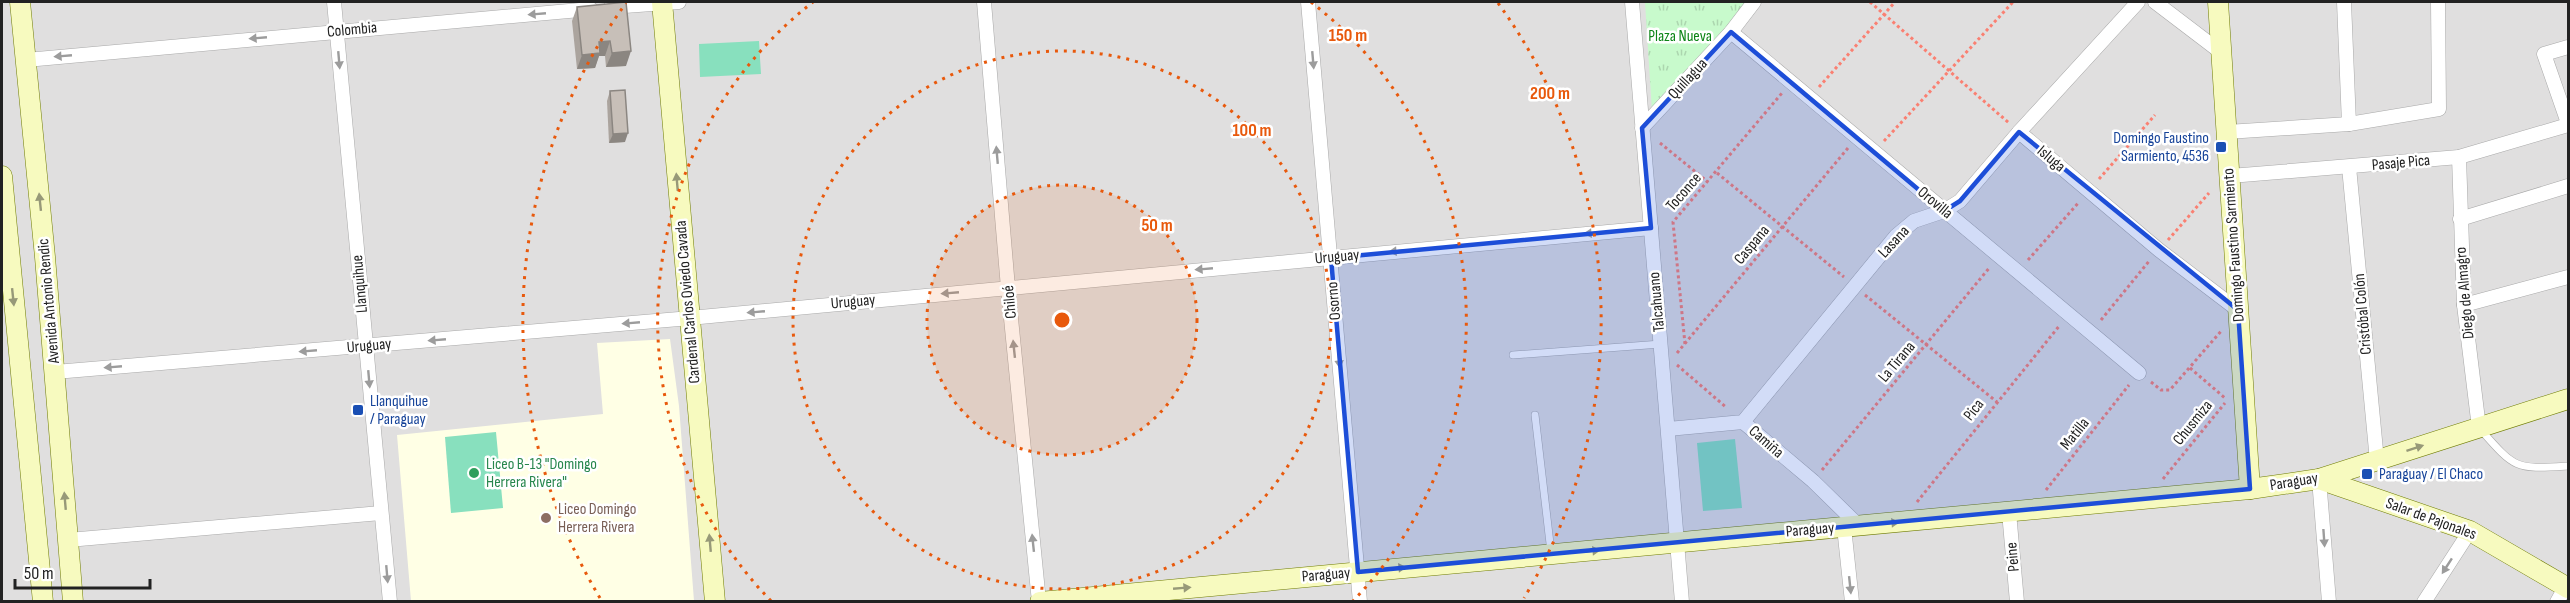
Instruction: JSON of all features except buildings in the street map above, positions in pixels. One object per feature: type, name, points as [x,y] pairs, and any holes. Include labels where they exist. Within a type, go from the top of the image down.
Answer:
[{"type":"street","name":"Avenida Antonio Rendic","points":[[20,2],[55,372],[73,602]]},
{"type":"street","name":"Llanquihue","points":[[334,2],[390,602]]},
{"type":"street","name":"Colombia","points":[[26,60],[667,2]]},
{"type":"street","name":"Cardenal Carlos Oviedo Cavada","points":[[667,2],[689,318],[715,602]]},
{"type":"street","name":"Chiloé","points":[[984,2],[1008,288],[1040,602]]},
{"type":"street","name":"Osorno","points":[[1308,2],[1360,602]]},
{"type":"street","name":"Talcahuano","points":[[1632,2],[1682,602]]},
{"type":"street","name":"Quillagua","points":[[1642,128],[1731,32],[1754,2]]},
{"type":"street","name":"Lasana","points":[[1743,422],[1896,236],[1914,221],[1954,206],[1969,193],[2019,132],[2138,2]]},
{"type":"street","points":[[2155,2],[2222,52]]},
{"type":"street","name":"Domingo Faustino Sarmiento","points":[[2218,2],[2250,489]]},
{"type":"street","points":[[2344,2],[2349,124]]},
{"type":"street","points":[[2227,132],[2349,124],[2439,109],[2438,2]]},
{"type":"street","name":"Orovilla","points":[[1731,32],[2139,373]]},
{"type":"street","points":[[2568,47],[2544,54],[2568,124]]},
{"type":"street","name":"Pasaje Pica","points":[[2230,176],[2459,157],[2568,124]]},
{"type":"street","name":"Isluga","points":[[2019,132],[2159,250],[2238,310]]},
{"type":"street","name":"Diego de Almagro","points":[[2459,157],[2464,305],[2479,428]]},
{"type":"street","name":"Cristóbal Colón","points":[[2349,167],[2377,460]]},
{"type":"street","points":[[2,176],[43,602]]},
{"type":"street","points":[[2460,219],[2568,186]]},
{"type":"street","name":"Uruguay","points":[[55,372],[689,318],[1651,228]]},
{"type":"street","points":[[2464,305],[2568,277]]},
{"type":"street","name":"Paraguay","points":[[1040,602],[2250,489],[2319,479],[2568,399]]},
{"type":"street","points":[[1668,429],[1743,422]]},
{"type":"street","name":"Camiña","points":[[1743,422],[1813,482],[1851,526]]},
{"type":"street","points":[[2319,479],[2329,602]]},
{"type":"street","name":"Salar de Pajonales","points":[[2319,479],[2470,531],[2564,592]]},
{"type":"street","name":"Peine","points":[[2010,512],[2017,602]]},
{"type":"street","points":[[68,540],[381,513]]},
{"type":"street","points":[[1851,526],[1852,602]]},
{"type":"street","points":[[2424,602],[2470,531]]},
{"type":"lane","points":[[1513,356],[1661,344]]},
{"type":"lane","points":[[1535,415],[1551,554]]},
{"type":"lane","points":[[2479,428],[2505,458],[2527,468],[2568,466]]},
{"type":"path","points":[[1870,2],[2019,132]]},
{"type":"path","points":[[1809,98],[1895,2]]},
{"type":"path","points":[[1874,152],[2013,2]]},
{"type":"path","name":"Toconce","points":[[1685,344],[1673,222],[1791,82]]},
{"type":"path","points":[[1642,128],[1708,182]]},
{"type":"path","name":"Caspana","points":[[1671,360],[1857,138]]},
{"type":"path","name":"La Tirana","points":[[1813,482],[1999,257]]},
{"type":"path","points":[[2167,391],[2172,389],[2238,310]]},
{"type":"path","name":"Pica","points":[[1901,522],[2068,315]]},
{"type":"path","name":"Camiña","points":[[1671,360],[1743,422]]},
{"type":"path","name":"Chusmiza","points":[[2147,499],[2228,399],[2190,368]]},
{"type":"path","name":"Matilla","points":[[2030,510],[2139,373]]},
{"type":"highlighted area","points":[[1731,32],[1944,211],[1960,201],[2019,132],[2238,310],[2250,489],[1358,572],[1331,258],[1651,228],[1642,128]]},
{"type":"shaded area","points":[[2,2],[2568,2],[2568,601],[2,601]]},
{"type":"shaded area","name":"Liceo Domingo Herrera Rivera","points":[[670,339],[679,406],[694,601],[411,601],[397,435],[603,414],[597,343]]},
{"type":"green space","name":"Plaza Nueva","points":[[1645,2],[1758,2],[1652,112]]},
{"type":"green space","points":[[759,41],[761,74],[700,77],[699,44]]},
{"type":"green space","name":"Liceo B-13 \"Domingo Herrera Rivera\"","points":[[496,432],[503,508],[451,513],[445,437]]},
{"type":"green space","points":[[1735,439],[1742,508],[1703,511],[1697,443]]},
{"type":"place","name":"Domingo Faustino Sarmiento, 4536","points":[[2221,147]]},
{"type":"place","name":"Llanquihue / Paraguay","points":[[358,410]]},
{"type":"place","name":"Liceo B-13 \"Domingo Herrera Rivera\"","points":[[474,473]]},
{"type":"place","name":"Paraguay / El Chaco","points":[[2367,474]]},
{"type":"place","name":"Liceo Domingo Herrera Rivera","points":[[546,518]]}]
